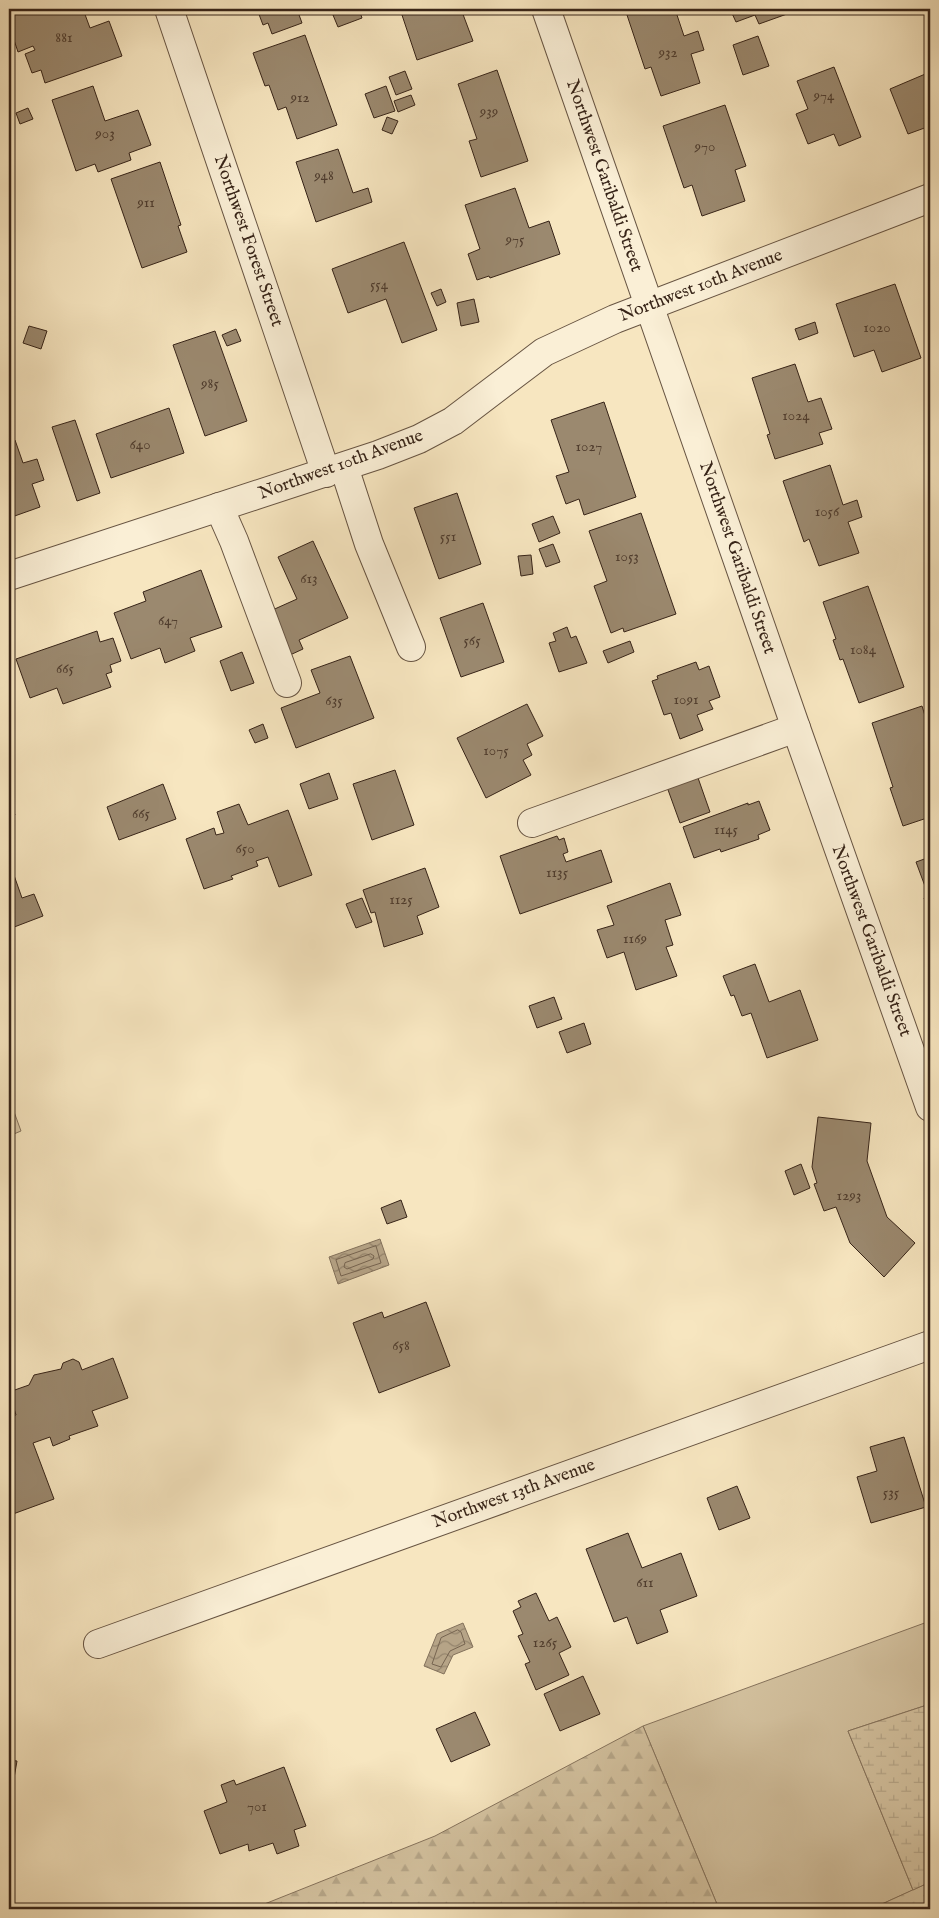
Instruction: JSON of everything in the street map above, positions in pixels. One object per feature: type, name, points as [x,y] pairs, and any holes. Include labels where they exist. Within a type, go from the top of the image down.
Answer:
[{"type":"street","name":"Northwest Forest Street","points":[[169,9],[335,470],[369,544],[411,647]]},
{"type":"street","name":"Northwest Garibaldi Street","points":[[546,9],[930,1107]]},
{"type":"street","name":"Northwest 10th Avenue","points":[[9,576],[335,470],[419,439],[452,421],[544,352],[615,318],[930,198]]},
{"type":"street","points":[[218,508],[234,541],[287,683]]},
{"type":"street","points":[[532,822],[796,728]]},
{"type":"street","name":"Northwest 13th Avenue","points":[[98,1644],[930,1345]]},
{"type":"green space","points":[[9,1098],[21,1131],[9,1136]]},
{"type":"green space","points":[[930,1621],[930,1704],[848,1731],[913,1890],[871,1909],[719,1909],[643,1726]]},
{"type":"green space","points":[[930,1704],[930,1882],[913,1890],[848,1731]]},
{"type":"green space","points":[[643,1726],[719,1909],[252,1909],[435,1836]]},
{"type":"green space","points":[[930,1882],[930,1909],[871,1909]]},
{"type":"water","points":[[380,1239],[389,1265],[338,1284],[329,1257]]},
{"type":"water","points":[[463,1623],[473,1647],[453,1655],[444,1674],[424,1666],[437,1634]]},
{"type":"building","points":[[28,9],[83,9],[90,28],[109,21],[122,56],[45,83],[41,70],[32,73],[25,54],[35,50],[33,46],[18,52],[9,25],[9,15]]},
{"type":"building","points":[[257,9],[302,9],[298,12],[302,23],[272,34],[268,23],[263,25]]},
{"type":"building","points":[[352,9],[359,9],[362,18],[338,27],[333,15]]},
{"type":"building","points":[[400,9],[461,9],[473,41],[417,60]]},
{"type":"building","points":[[625,9],[675,9],[684,36],[698,31],[704,50],[691,54],[700,83],[661,96],[651,67],[645,69]]},
{"type":"building","points":[[730,9],[785,9],[787,14],[759,24],[755,15],[736,22]]},
{"type":"building","points":[[305,35],[337,125],[297,139],[286,107],[278,110],[269,85],[265,86],[253,53]]},
{"type":"building","points":[[758,36],[769,66],[743,75],[733,45]]},
{"type":"building","points":[[834,67],[861,137],[839,146],[834,134],[808,144],[796,114],[808,109],[797,81]]},
{"type":"building","points":[[497,70],[528,161],[481,177],[469,141],[477,139],[458,84]]},
{"type":"building","points":[[405,71],[412,89],[396,95],[389,77]]},
{"type":"building","points":[[930,72],[930,126],[908,134],[890,89]]},
{"type":"building","points":[[93,86],[105,121],[138,110],[151,145],[129,153],[131,160],[98,172],[95,164],[76,171],[52,100]]},
{"type":"building","points":[[386,86],[395,111],[374,118],[365,94]]},
{"type":"building","points":[[411,95],[415,105],[398,112],[394,101]]},
{"type":"building","points":[[725,105],[746,166],[735,170],[745,201],[702,216],[692,185],[684,188],[663,126]]},
{"type":"building","points":[[28,108],[33,119],[20,124],[16,113]]},
{"type":"building","points":[[387,117],[398,121],[392,134],[382,130]]},
{"type":"building","points":[[338,149],[353,193],[368,188],[372,202],[316,222],[296,162]]},
{"type":"building","points":[[160,162],[181,225],[178,226],[187,252],[142,268],[111,179]]},
{"type":"building","points":[[515,188],[529,228],[549,221],[560,254],[490,278],[489,276],[477,280],[468,254],[480,249],[465,205]]},
{"type":"building","points":[[404,242],[437,330],[402,343],[386,299],[348,313],[332,269]]},
{"type":"building","points":[[895,284],[921,358],[882,372],[874,350],[854,357],[836,304]]},
{"type":"building","points":[[441,289],[446,302],[437,306],[431,293]]},
{"type":"building","points":[[474,299],[479,322],[461,326],[457,303]]},
{"type":"building","points":[[815,322],[818,333],[799,340],[795,329]]},
{"type":"building","points":[[29,326],[47,331],[41,349],[23,343]]},
{"type":"building","points":[[236,329],[241,341],[227,346],[222,335]]},
{"type":"building","points":[[215,331],[247,421],[205,436],[173,345]]},
{"type":"building","points":[[795,364],[808,402],[821,398],[832,429],[819,433],[823,444],[775,459],[767,435],[770,434],[752,378]]},
{"type":"building","points":[[604,402],[636,497],[584,515],[579,499],[566,504],[556,476],[569,472],[551,420]]},
{"type":"building","points":[[169,408],[184,453],[111,478],[96,434]]},
{"type":"building","points":[[75,420],[100,493],[77,501],[52,427]]},
{"type":"building","points":[[15,440],[23,463],[37,459],[44,480],[32,484],[40,507],[9,518],[9,442]]},
{"type":"building","points":[[830,465],[843,505],[857,500],[862,517],[848,522],[859,553],[819,566],[809,539],[804,542],[783,481]]},
{"type":"building","points":[[457,493],[481,564],[439,579],[414,508]]},
{"type":"building","points":[[641,513],[676,614],[624,632],[623,628],[611,633],[594,586],[607,581],[589,531]]},
{"type":"building","points":[[553,516],[560,533],[539,542],[532,524]]},
{"type":"building","points":[[313,541],[348,618],[299,640],[303,649],[290,655],[268,612],[297,599],[278,557]]},
{"type":"building","points":[[553,544],[560,562],[546,567],[539,549]]},
{"type":"building","points":[[531,555],[533,574],[521,576],[518,556]]},
{"type":"building","points":[[201,570],[222,627],[190,638],[195,651],[165,663],[160,648],[131,659],[114,613],[146,601],[143,592]]},
{"type":"building","points":[[868,586],[904,687],[859,703],[843,659],[840,660],[833,640],[836,639],[823,602]]},
{"type":"building","points":[[483,603],[504,662],[461,677],[440,618]]},
{"type":"building","points":[[567,627],[571,638],[576,636],[587,663],[559,672],[549,643],[556,641],[553,633]]},
{"type":"building","points":[[97,631],[100,642],[113,638],[121,661],[110,665],[112,672],[106,674],[111,687],[63,704],[57,688],[30,698],[16,659]]},
{"type":"building","points":[[630,641],[634,652],[608,663],[603,651]]},
{"type":"building","points":[[242,652],[254,683],[231,691],[220,661]]},
{"type":"building","points":[[350,656],[374,718],[296,748],[281,708],[320,693],[311,670]]},
{"type":"building","points":[[696,662],[699,670],[709,666],[720,697],[709,701],[713,709],[697,715],[703,730],[680,739],[671,713],[664,715],[652,681],[658,679],[657,676]]},
{"type":"building","points":[[527,704],[543,736],[527,744],[532,755],[523,760],[531,775],[486,798],[457,738]]},
{"type":"building","points":[[922,706],[930,732],[930,817],[903,826],[890,788],[893,787],[872,723]]},
{"type":"building","points":[[263,724],[268,738],[255,743],[249,730]]},
{"type":"building","points":[[395,770],[414,825],[372,840],[353,784]]},
{"type":"building","points":[[329,773],[338,799],[309,809],[300,784]]},
{"type":"building","points":[[697,775],[710,812],[680,823],[667,787]]},
{"type":"building","points":[[163,784],[176,819],[119,840],[107,807]]},
{"type":"building","points":[[9,801],[15,815],[9,818]]},
{"type":"building","points":[[759,801],[770,830],[758,835],[759,839],[721,852],[720,849],[694,858],[683,827],[748,803],[748,805]]},
{"type":"building","points":[[239,804],[248,825],[288,810],[312,875],[279,887],[268,857],[256,861],[258,866],[231,876],[233,879],[204,889],[186,839],[214,828],[216,835],[224,833],[217,812]]},
{"type":"building","points":[[557,836],[559,840],[564,838],[568,852],[563,854],[566,862],[601,850],[612,882],[520,914],[500,856]]},
{"type":"building","points":[[930,857],[930,915],[924,898],[929,897],[916,862]]},
{"type":"building","points":[[9,861],[22,898],[34,894],[43,916],[9,929]]},
{"type":"building","points":[[425,868],[439,907],[417,916],[423,934],[384,947],[375,912],[371,913],[363,890]]},
{"type":"building","points":[[670,883],[681,915],[665,920],[673,945],[666,947],[677,976],[636,990],[624,952],[607,958],[597,930],[614,925],[607,906]]},
{"type":"building","points":[[362,898],[372,922],[356,928],[346,904]]},
{"type":"building","points":[[755,964],[769,1002],[800,990],[818,1040],[767,1058],[751,1013],[742,1016],[734,995],[731,996],[723,976]]},
{"type":"building","points":[[554,997],[562,1019],[537,1028],[529,1006]]},
{"type":"building","points":[[584,1023],[591,1044],[567,1053],[559,1032]]},
{"type":"building","points":[[818,1117],[871,1123],[867,1161],[887,1217],[915,1243],[884,1277],[850,1243],[836,1207],[824,1211],[814,1184],[817,1183],[812,1167]]},
{"type":"building","points":[[801,1164],[810,1188],[794,1195],[785,1171]]},
{"type":"building","points":[[401,1200],[407,1217],[387,1224],[381,1208]]},
{"type":"building","points":[[426,1302],[450,1366],[379,1393],[353,1323],[382,1312],[384,1318]]},
{"type":"building","points":[[113,1358],[128,1398],[92,1411],[98,1426],[69,1436],[70,1439],[53,1446],[50,1437],[33,1443],[54,1499],[13,1514],[9,1502],[9,1417],[16,1415],[9,1392],[29,1385],[34,1375],[61,1369],[63,1363],[73,1359],[79,1362],[82,1370]]},
{"type":"building","points":[[904,1437],[926,1507],[871,1523],[857,1477],[877,1471],[870,1447]]},
{"type":"building","points":[[737,1486],[750,1518],[719,1530],[707,1498]]},
{"type":"building","points":[[628,1533],[642,1568],[681,1553],[697,1596],[660,1610],[668,1632],[637,1644],[627,1617],[614,1622],[586,1549]]},
{"type":"building","points":[[536,1593],[549,1621],[557,1617],[571,1647],[559,1653],[569,1675],[536,1690],[525,1664],[530,1662],[518,1636],[523,1634],[513,1611],[521,1607],[518,1601]]},
{"type":"building","points":[[583,1676],[600,1714],[560,1731],[544,1694]]},
{"type":"building","points":[[475,1712],[490,1745],[451,1762],[436,1729]]},
{"type":"building","points":[[9,1760],[17,1761],[10,1801],[9,1801]]},
{"type":"building","points":[[284,1767],[306,1826],[294,1830],[299,1846],[277,1854],[273,1843],[249,1851],[248,1844],[220,1854],[204,1811],[227,1802],[221,1785],[234,1780],[236,1785]]}]
